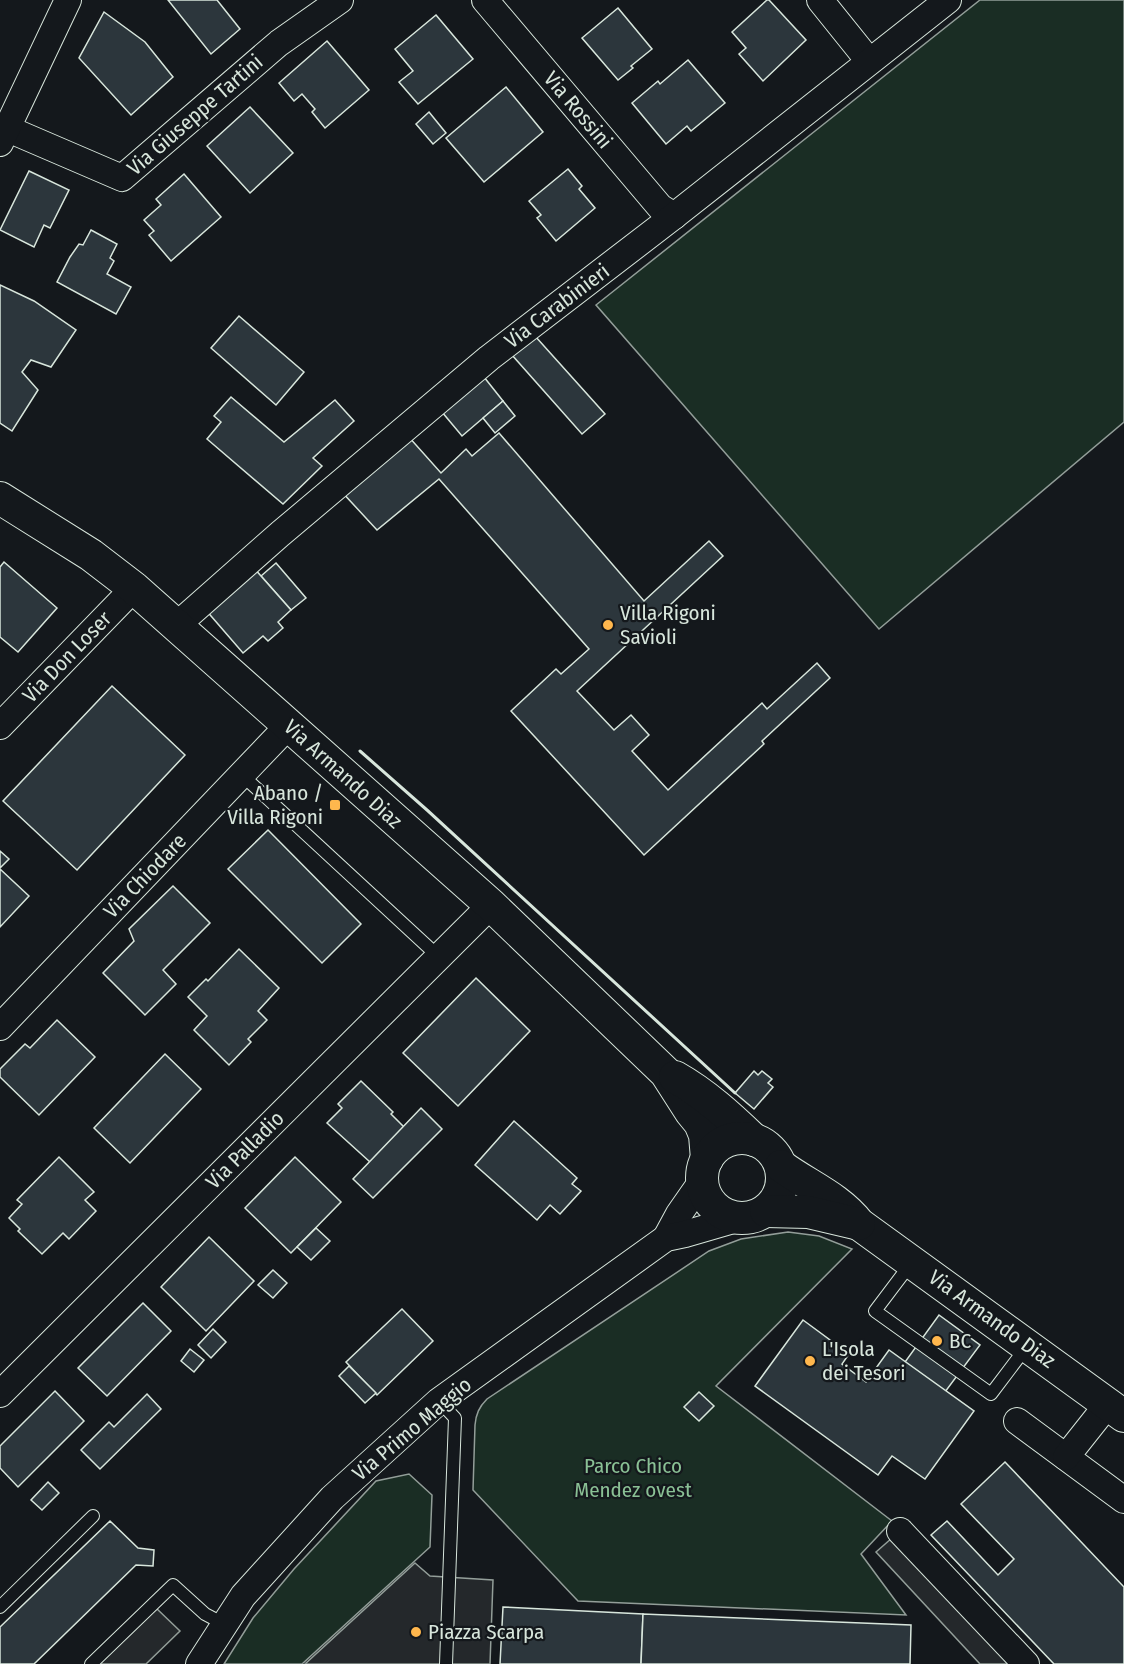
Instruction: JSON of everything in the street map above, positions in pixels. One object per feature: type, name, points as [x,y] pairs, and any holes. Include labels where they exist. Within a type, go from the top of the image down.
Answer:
[{"type":"street","points":[[4,136],[68,0]]},
{"type":"street","name":"Via Giuseppe Tartini","points":[[4,136],[122,178],[279,43],[340,0]]},
{"type":"street","name":"Via Rossini","points":[[485,0],[660,207],[674,216]]},
{"type":"street","points":[[820,0],[869,61]]},
{"type":"street","name":"Via Carabinieri","points":[[177,625],[280,534],[489,358],[674,216],[948,0]]},
{"type":"street","name":"Via Armando Diaz","points":[[0,498],[91,555],[134,588],[491,905],[666,1073],[723,1110],[754,1140]]},
{"type":"street","name":"Via Don Loser","points":[[0,726],[134,588]]},
{"type":"street","name":"Via Chiodare","points":[[0,1027],[289,725]]},
{"type":"street","name":"Via Palladio","points":[[0,1394],[491,905]]},
{"type":"street","name":"Via Armando Diaz","points":[[666,1073],[700,1123],[705,1135],[705,1170]]},
{"type":"street","points":[[741,1138],[754,1140],[775,1155],[781,1166],[782,1182],[777,1198],[753,1215],[726,1215],[714,1207],[706,1195],[705,1170],[716,1148],[727,1141],[741,1138]]},
{"type":"street","name":"Via Armando Diaz","points":[[781,1166],[798,1179],[835,1199],[859,1224],[1116,1410]]},
{"type":"street","name":"Via Primo Maggio","points":[[666,1238],[705,1170]]},
{"type":"street","name":"Via Armando Diaz","points":[[753,1215],[808,1212],[859,1224]]},
{"type":"street","name":"Via Primo Maggio","points":[[199,1664],[243,1596],[332,1498],[439,1401],[666,1238],[753,1215]]},
{"type":"street","points":[[1066,1457],[1116,1410]]},
{"type":"street","points":[[1017,1421],[1124,1500]]},
{"type":"street","points":[[900,1532],[1026,1664]]},
{"type":"lane","points":[[242,774],[439,957]]},
{"type":"lane","points":[[913,1262],[875,1311],[991,1394],[1028,1345]]},
{"type":"lane","points":[[439,1401],[455,1418],[446,1664]]},
{"type":"lane","points":[[0,1607],[93,1516]]},
{"type":"lane","points":[[90,1664],[173,1585],[205,1614],[224,1624]]},
{"type":"green space","points":[[980,0],[1124,0],[1124,422],[879,629],[596,305]]},
{"type":"green space","name":"Parco Chico Mendez ovest","points":[[788,1232],[819,1236],[852,1249],[716,1386],[892,1521],[861,1554],[906,1615],[578,1601],[473,1490],[475,1425],[480,1408],[487,1399],[709,1251],[741,1239]]},
{"type":"green space","points":[[409,1474],[432,1495],[430,1547],[302,1664],[224,1664],[253,1618],[294,1569],[376,1481]]},
{"type":"shaded area","points":[[900,1531],[1026,1664],[980,1664],[876,1552]]},
{"type":"shaded area","name":"Piazza Scarpa","points":[[415,1563],[430,1576],[493,1580],[490,1664],[305,1664]]},
{"type":"shaded area","points":[[156,1608],[180,1631],[146,1664],[97,1664]]},
{"type":"building","points":[[168,0],[217,0],[240,29],[211,54]]},
{"type":"building","points":[[767,0],[806,40],[763,81],[739,54],[746,48],[732,32]]},
{"type":"building","points":[[618,8],[652,49],[618,80],[582,38]]},
{"type":"building","points":[[104,12],[145,42],[173,77],[131,115],[79,58]]},
{"type":"building","points":[[436,15],[473,59],[418,104],[399,82],[413,71],[395,49]]},
{"type":"building","points":[[327,41],[369,90],[325,128],[312,112],[315,109],[302,94],[294,101],[279,83]]},
{"type":"building","points":[[688,60],[725,103],[691,131],[687,126],[666,144],[632,103],[658,81],[660,84]]},
{"type":"building","points":[[506,87],[543,132],[484,182],[446,138]]},
{"type":"building","points":[[250,107],[293,153],[250,193],[207,146]]},
{"type":"building","points":[[429,112],[446,133],[433,144],[416,124]]},
{"type":"building","points":[[568,169],[582,186],[579,189],[595,208],[556,241],[537,218],[541,215],[529,201]]},
{"type":"building","points":[[29,171],[69,190],[50,228],[44,225],[34,247],[0,230]]},
{"type":"building","points":[[184,174],[221,217],[171,261],[149,235],[154,231],[144,220],[161,205],[156,199]]},
{"type":"building","points":[[91,230],[117,244],[110,258],[114,261],[107,274],[131,287],[116,314],[57,282],[70,257],[79,244],[83,245]]},
{"type":"building","points":[[0,285],[34,301],[76,330],[51,367],[31,360],[22,372],[38,390],[12,431],[0,423]]},
{"type":"building","points":[[239,316],[304,372],[276,405],[211,348]]},
{"type":"building","points":[[535,336],[605,414],[582,434],[512,355]]},
{"type":"building","points":[[484,377],[503,401],[462,436],[442,412]]},
{"type":"building","points":[[231,397],[284,442],[335,400],[354,421],[313,458],[322,466],[283,504],[207,439],[221,422],[214,416]]},
{"type":"building","points":[[503,401],[515,416],[495,433],[483,418]]},
{"type":"building","name":"Villa Rigoni Savioli","points":[[499,433],[644,601],[709,541],[723,556],[577,691],[614,730],[631,715],[649,735],[632,751],[668,790],[762,703],[767,709],[817,663],[830,678],[762,741],[764,744],[644,855],[511,711],[556,669],[561,674],[589,649],[439,479],[377,530],[341,491],[408,436],[441,473],[466,449],[472,456]]},
{"type":"building","points":[[4,562],[57,608],[18,652],[0,637],[0,567]]},
{"type":"building","points":[[276,563],[306,598],[291,610],[261,576]]},
{"type":"building","points":[[254,568],[291,610],[278,622],[283,628],[268,641],[263,636],[243,653],[205,609]]},
{"type":"building","points":[[112,686],[185,755],[77,870],[3,801]]},
{"type":"building","points":[[268,830],[361,924],[322,963],[228,869]]},
{"type":"building","points":[[0,851],[9,859],[0,868]]},
{"type":"building","points":[[0,869],[29,896],[0,927]]},
{"type":"building","points":[[173,886],[210,923],[163,970],[176,984],[145,1015],[103,973],[134,941],[129,929]]},
{"type":"building","points":[[239,949],[279,988],[258,1011],[267,1020],[248,1039],[251,1042],[229,1065],[194,1030],[207,1016],[188,997],[206,979],[208,981]]},
{"type":"building","points":[[476,978],[530,1031],[458,1106],[403,1053]]},
{"type":"building","points":[[57,1020],[95,1057],[39,1115],[0,1077],[0,1069],[25,1044],[30,1048]]},
{"type":"building","points":[[165,1054],[201,1089],[130,1163],[94,1128]]},
{"type":"building","points":[[754,1071],[758,1075],[762,1071],[772,1079],[768,1083],[773,1087],[754,1109],[735,1093]]},
{"type":"building","points":[[361,1081],[393,1112],[391,1114],[404,1127],[370,1162],[327,1123],[342,1108],[338,1104]]},
{"type":"building","points":[[421,1108],[442,1129],[373,1198],[353,1179]]},
{"type":"building","points":[[514,1121],[577,1178],[572,1184],[581,1191],[560,1214],[550,1205],[537,1220],[475,1165]]},
{"type":"building","points":[[59,1157],[94,1192],[85,1200],[96,1211],[69,1239],[63,1233],[42,1254],[18,1231],[20,1229],[9,1218],[22,1204],[17,1200]]},
{"type":"building","points":[[295,1157],[341,1202],[291,1253],[245,1208]]},
{"type":"building","points":[[316,1228],[330,1241],[311,1260],[297,1247]]},
{"type":"building","points":[[209,1237],[254,1281],[206,1331],[161,1287]]},
{"type":"building","points":[[273,1270],[287,1283],[273,1298],[258,1285]]},
{"type":"building","points":[[143,1303],[171,1331],[107,1396],[78,1368]]},
{"type":"building","points":[[402,1309],[433,1341],[377,1395],[346,1362]]},
{"type":"building","points":[[939,1315],[980,1345],[945,1392],[905,1362]]},
{"type":"building","points":[[803,1320],[849,1354],[842,1364],[866,1382],[889,1350],[974,1411],[925,1479],[892,1456],[878,1475],[755,1386]]},
{"type":"building","points":[[213,1329],[226,1342],[211,1358],[198,1345]]},
{"type":"building","points":[[190,1349],[204,1360],[194,1372],[181,1361]]},
{"type":"building","points":[[349,1366],[376,1393],[365,1403],[339,1376]]},
{"type":"building","points":[[55,1391],[84,1421],[18,1487],[0,1468],[0,1446]]},
{"type":"building","points":[[699,1392],[714,1406],[699,1421],[684,1407]]},
{"type":"building","points":[[147,1394],[161,1409],[100,1469],[81,1450],[109,1422],[114,1427]]},
{"type":"building","points":[[1005,1462],[1124,1587],[1124,1664],[1054,1664],[931,1535],[947,1521],[998,1575],[1014,1559],[961,1504]]},
{"type":"building","points":[[48,1482],[59,1493],[42,1510],[31,1500]]},
{"type":"building","points":[[110,1521],[138,1548],[154,1550],[153,1566],[136,1565],[34,1664],[0,1664],[0,1627]]},
{"type":"building","points":[[503,1607],[643,1614],[641,1664],[500,1664]]},
{"type":"building","points":[[643,1614],[911,1625],[910,1664],[641,1664]]},
{"type":"wall","points":[[360,751],[735,1093]]},
{"type":"place","name":"Villa Rigoni Savioli","points":[[608,625]]},
{"type":"place","name":"Abano / Villa Rigoni","points":[[335,805]]},
{"type":"place","name":"BC","points":[[937,1341]]},
{"type":"place","name":"L'Isola dei Tesori","points":[[810,1361]]},
{"type":"place","name":"Piazza Scarpa","points":[[416,1632]]}]
